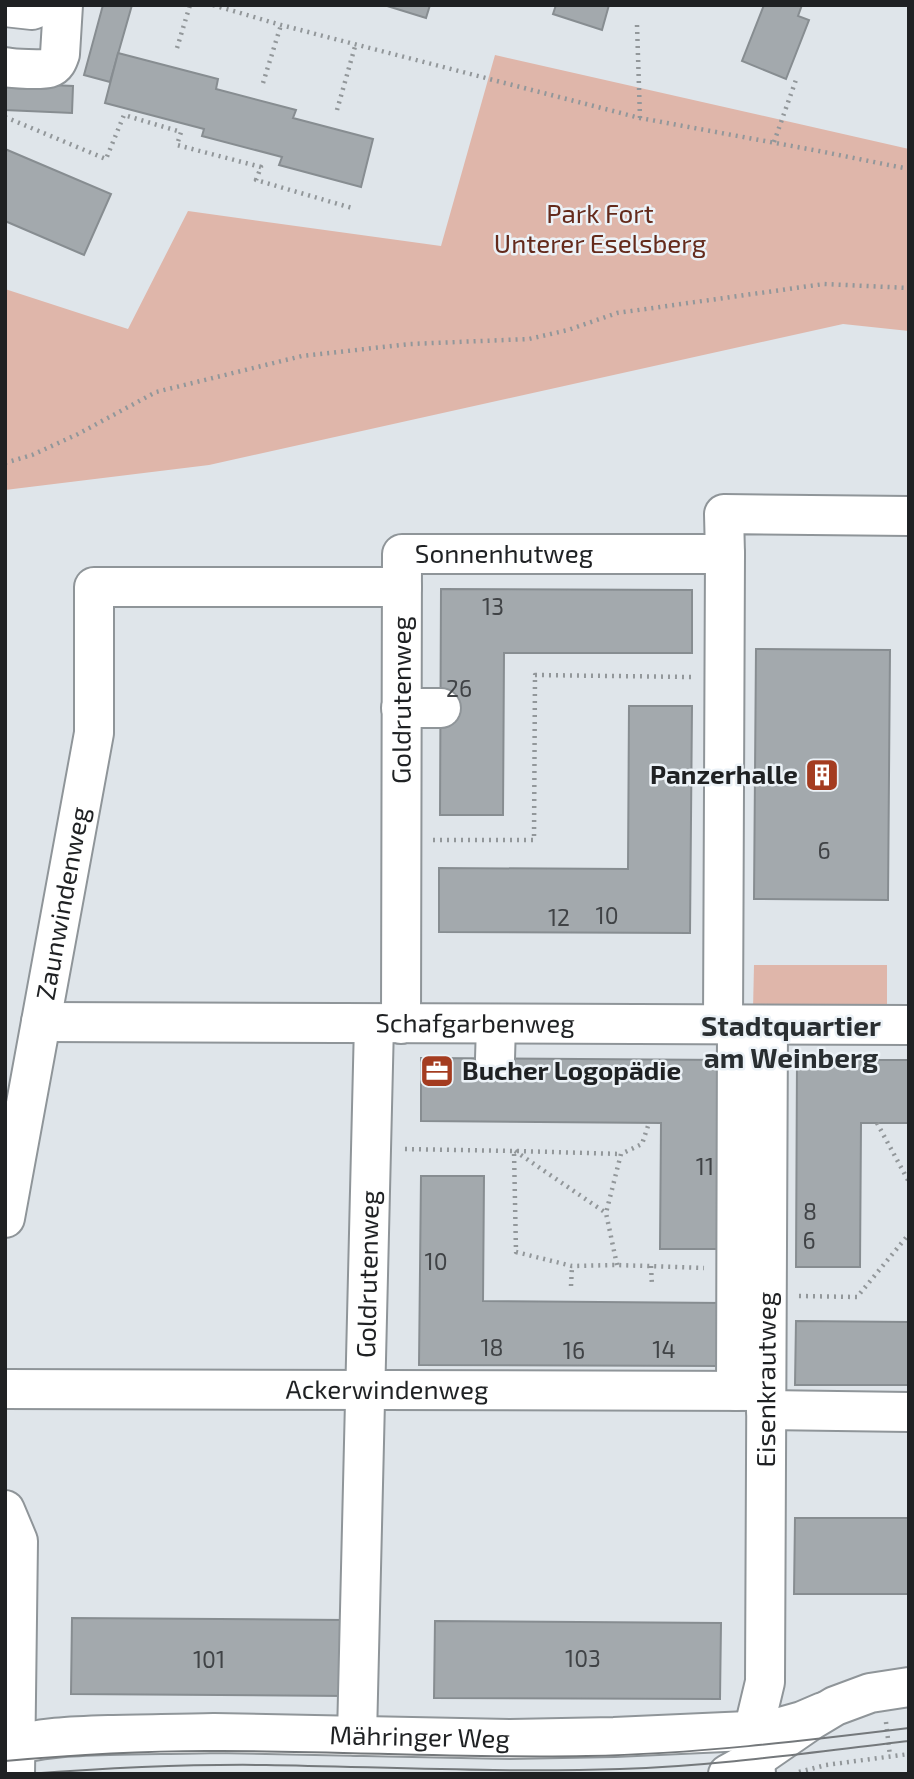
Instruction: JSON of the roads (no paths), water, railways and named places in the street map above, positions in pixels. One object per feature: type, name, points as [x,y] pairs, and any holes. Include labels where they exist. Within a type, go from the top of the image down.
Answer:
[{"type":"street","points":[[5,7],[32,10],[45,5]]},
{"type":"street","points":[[5,67],[49,68],[55,64],[60,54],[62,5]]},
{"type":"street","points":[[724,554],[724,514],[909,516]]},
{"type":"street","name":"Sonnenhutweg","points":[[94,587],[402,587],[402,554],[724,554]]},
{"type":"street","name":"Eisenkrautweg","points":[[724,554],[724,677],[743,1025],[767,1296],[756,1398]]},
{"type":"street","name":"Zaunwindenweg","points":[[5,1217],[94,733],[94,587]]},
{"type":"street","name":"Goldrutenweg","points":[[357,1736],[370,1148],[387,1024],[401,709],[402,587]]},
{"type":"street","points":[[401,709],[441,708]]},
{"type":"street","name":"Schafgarbenweg","points":[[41,1022],[387,1024],[496,1041],[743,1025],[909,1025]]},
{"type":"street","name":"Eisenkrautweg","points":[[743,1025],[737,1269],[756,1398],[765,1682],[748,1759]]},
{"type":"street","name":"Ackerwindenweg","points":[[5,1389],[364,1391],[756,1398],[909,1412]]},
{"type":"street","points":[[5,1510],[18,1541],[11,1756]]},
{"type":"street","points":[[748,1759],[823,1712],[859,1695],[909,1687]]},
{"type":"street","name":"Mähringer Weg","points":[[11,1756],[62,1737],[158,1734],[567,1739],[748,1759]]},
{"type":"tram line","points":[[5,1761],[181,1751],[539,1757],[627,1755],[748,1746],[909,1728]]},
{"type":"tram line","points":[[28,1774],[236,1765],[487,1770],[620,1769],[728,1762],[909,1741]]},
{"type":"place","name":"Panzerhalle","points":[[822,775]]},
{"type":"place","name":"Bucher Logopädie","points":[[437,1071]]},
{"type":"district","name":"Stadtquartier am Weinberg","points":[[791,1042]]},
{"type":"park label","name":"Park Fort Unterer Eselsberg","points":[[600,229]]}]
